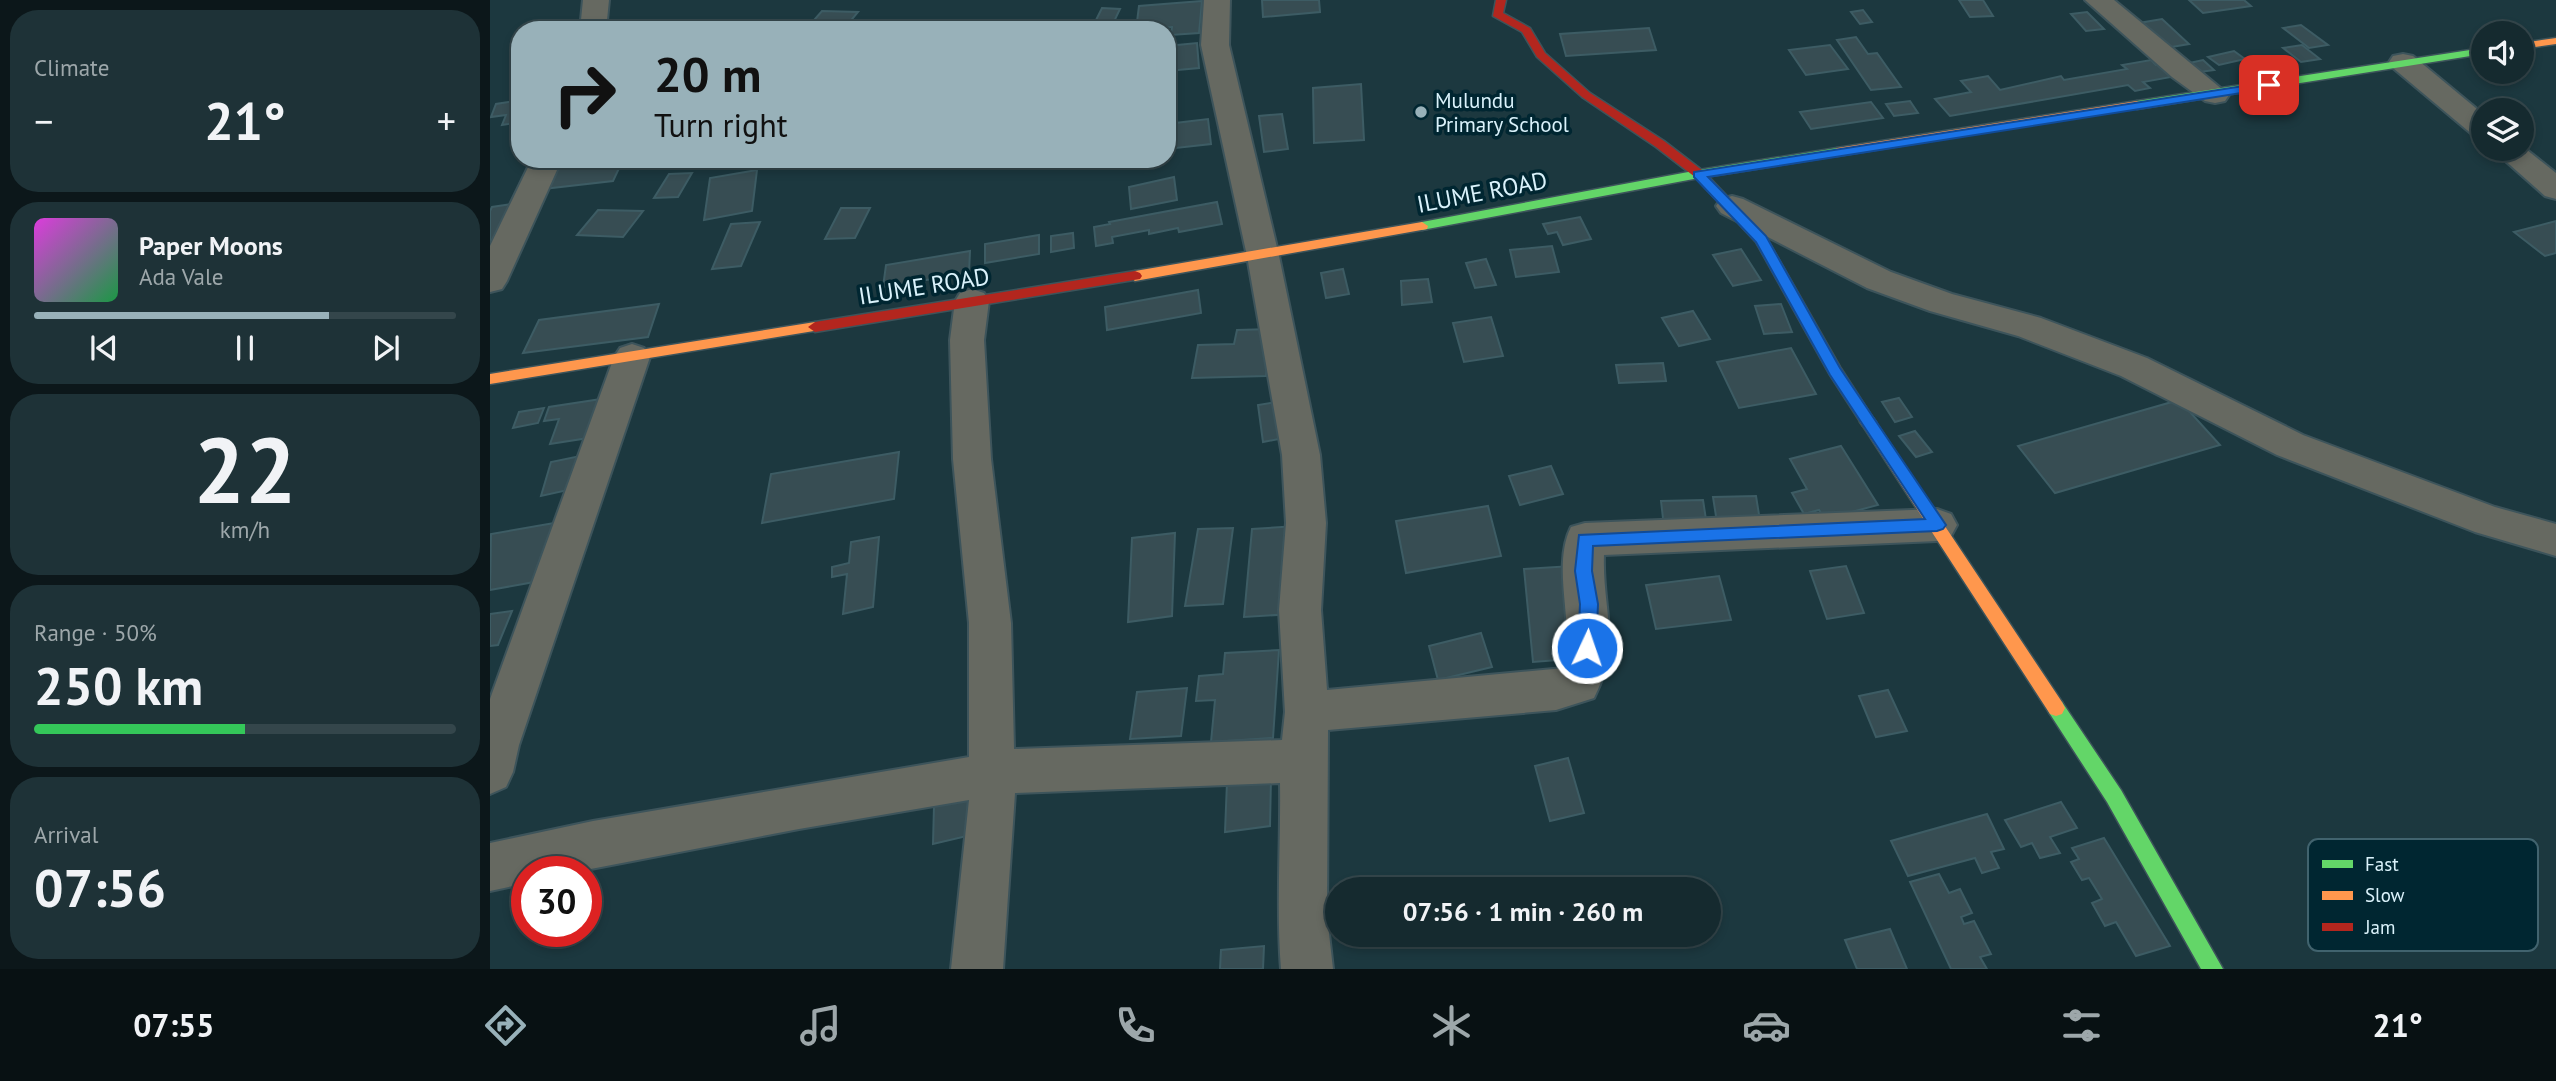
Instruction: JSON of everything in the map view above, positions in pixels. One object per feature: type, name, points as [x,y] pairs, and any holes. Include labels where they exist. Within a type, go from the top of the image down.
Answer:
[{"type":"street","points":[[594,21],[596,0]]},
{"type":"street","points":[[1217,0],[1215,46],[1263,256],[1301,455],[1306,523],[1300,610],[1307,712],[1303,761],[1305,860],[1302,916],[1307,969]]},
{"type":"street","points":[[1501,0],[1497,14],[1526,30],[1541,55],[1586,95],[1660,144],[1699,174],[1732,206],[1761,240],[1835,372],[2114,796],[2213,969]]},
{"type":"street","points":[[2098,0],[2182,71],[2216,95]]},
{"type":"street","points":[[2534,44],[2556,41]]},
{"type":"street","name":"ILUME ROAD","points":[[490,379],[1263,256],[1699,174],[2216,95],[2471,53]]},
{"type":"street","points":[[2403,62],[2471,119]]},
{"type":"street","points":[[2522,161],[2556,189]]},
{"type":"street","points":[[490,281],[543,168]]},
{"type":"street","points":[[1732,206],[1879,280],[1942,303],[2029,327],[2134,367],[2290,445],[2489,521],[2556,540]]},
{"type":"street","points":[[972,301],[967,340],[972,459],[990,623],[992,809],[976,969]]},
{"type":"street","points":[[490,772],[496,745],[632,357]]},
{"type":"street","points":[[1307,712],[1556,690],[1578,684],[1586,669],[1588,617],[1584,571],[1585,539],[1937,525]]},
{"type":"street","points":[[490,867],[593,844],[785,808],[1056,766],[1303,761]]},
{"type":"building","points":[[1262,0],[1319,0],[1320,12],[1263,17]]},
{"type":"building","points":[[1959,0],[1983,0],[1993,16],[1970,17]]},
{"type":"building","points":[[2189,0],[2244,0],[2251,6],[2203,13]]},
{"type":"building","points":[[1202,1],[1199,33],[1176,35],[1176,21],[1137,21],[1139,6]]},
{"type":"building","points":[[1102,8],[1120,9],[1114,21],[1096,21]]},
{"type":"building","points":[[1863,10],[1872,22],[1860,24],[1851,12]]},
{"type":"building","points":[[822,11],[858,12],[851,21],[813,21]]},
{"type":"building","points":[[2087,12],[2104,29],[2086,31],[2071,14]]},
{"type":"building","points":[[2162,19],[2189,44],[2166,48],[2139,23]]},
{"type":"building","points":[[2301,25],[2328,45],[2309,48],[2283,28]]},
{"type":"building","points":[[1649,28],[1656,50],[1566,56],[1560,34]]},
{"type":"building","points":[[1856,37],[1868,54],[1877,53],[1901,87],[1871,90],[1837,40]]},
{"type":"building","points":[[1197,43],[1199,68],[1176,70],[1176,45]]},
{"type":"building","points":[[1830,45],[1848,69],[1806,75],[1789,50]]},
{"type":"building","points":[[2302,45],[2320,59],[2301,62],[2283,48]]},
{"type":"building","points":[[2234,51],[2245,59],[2219,65],[2208,57]]},
{"type":"building","points":[[2151,60],[2156,65],[2168,63],[2182,75],[2143,82],[2150,88],[2135,91],[2128,85],[1950,116],[1935,99],[1971,92],[1961,81],[1988,76],[2000,90],[2061,76],[2064,80],[2127,69],[2122,65]]},
{"type":"building","points":[[2203,60],[2214,70],[2200,72],[2189,63]]},
{"type":"building","name":"Mulundu Primary School","points":[[1361,84],[1364,140],[1314,143],[1313,88]]},
{"type":"building","points":[[1910,101],[1918,113],[1894,116],[1886,104]]},
{"type":"building","points":[[511,102],[511,124],[502,125],[506,115],[491,117],[496,104]]},
{"type":"building","points":[[1871,102],[1883,118],[1811,129],[1800,112]]},
{"type":"building","points":[[1282,114],[1288,149],[1264,152],[1259,116]]},
{"type":"building","points":[[1208,119],[1211,144],[1176,148],[1176,123]]},
{"type":"building","points":[[619,168],[613,181],[543,189],[552,170]]},
{"type":"building","points":[[757,170],[752,211],[704,220],[710,178]]},
{"type":"building","points":[[692,173],[678,197],[654,198],[669,174]]},
{"type":"building","points":[[1174,177],[1177,200],[1131,209],[1129,187]]},
{"type":"building","points":[[1217,202],[1222,224],[1179,232],[1178,228],[1149,234],[1149,230],[1112,237],[1113,243],[1096,246],[1094,227]]},
{"type":"building","points":[[519,203],[490,265],[490,211],[492,207]]},
{"type":"building","points":[[841,208],[870,208],[855,238],[825,239]]},
{"type":"building","points":[[598,210],[643,211],[623,237],[577,235]]},
{"type":"building","points":[[1580,217],[1591,239],[1563,245],[1557,232],[1548,234],[1543,224]]},
{"type":"building","points":[[2556,221],[2556,253],[2545,256],[2514,232]]},
{"type":"building","points":[[760,222],[741,266],[712,269],[731,224]]},
{"type":"building","points":[[1073,233],[1074,248],[1051,252],[1051,236]]},
{"type":"building","points":[[1039,235],[1039,254],[985,263],[985,244]]},
{"type":"building","points":[[1552,246],[1559,272],[1516,277],[1510,250]]},
{"type":"building","points":[[1741,249],[1761,280],[1733,286],[1713,255]]},
{"type":"building","points":[[970,251],[969,273],[883,287],[886,265]]},
{"type":"building","points":[[1486,259],[1496,285],[1475,288],[1466,263]]},
{"type":"building","points":[[1343,269],[1349,294],[1326,298],[1321,273]]},
{"type":"building","points":[[1428,279],[1432,302],[1402,305],[1401,281]]},
{"type":"building","points":[[1198,290],[1201,313],[1107,330],[1105,307]]},
{"type":"building","points":[[659,304],[648,337],[523,353],[539,320]]},
{"type":"building","points":[[1781,304],[1792,332],[1764,334],[1755,306]]},
{"type":"building","points":[[1693,311],[1710,339],[1679,346],[1662,318]]},
{"type":"building","points":[[1491,317],[1503,356],[1464,362],[1453,323]]},
{"type":"building","points":[[1273,329],[1266,376],[1192,378],[1198,345],[1234,344],[1237,330]]},
{"type":"building","points":[[1791,348],[1816,394],[1739,408],[1717,362]]},
{"type":"building","points":[[1663,363],[1666,381],[1619,383],[1616,365]]},
{"type":"building","points":[[614,397],[601,436],[550,444],[559,419],[544,421],[549,407]]},
{"type":"building","points":[[1899,398],[1912,417],[1895,422],[1882,402]]},
{"type":"building","points":[[2179,400],[2220,445],[2055,493],[2018,446]]},
{"type":"building","points":[[1284,401],[1289,437],[1263,442],[1258,405]]},
{"type":"building","points":[[544,408],[538,423],[513,428],[519,412]]},
{"type":"building","points":[[1915,431],[1932,452],[1916,457],[1899,436]]},
{"type":"building","points":[[1841,446],[1878,505],[1825,519],[1819,510],[1804,514],[1792,493],[1807,489],[1790,459]]},
{"type":"building","points":[[899,452],[894,499],[762,523],[771,474]]},
{"type":"building","points":[[585,455],[577,488],[541,496],[551,462]]},
{"type":"building","points":[[1551,466],[1563,494],[1520,505],[1509,476]]},
{"type":"building","points":[[1756,496],[1761,527],[1718,529],[1713,497]]},
{"type":"building","points":[[1703,500],[1707,526],[1664,527],[1661,501]]},
{"type":"building","points":[[1488,506],[1501,556],[1406,573],[1396,521]]},
{"type":"building","points":[[554,523],[534,582],[490,590],[491,534]]},
{"type":"building","points":[[1297,526],[1292,614],[1244,617],[1252,529]]},
{"type":"building","points":[[1233,528],[1223,604],[1185,606],[1198,529]]},
{"type":"building","points":[[1175,533],[1172,616],[1128,622],[1132,538]]},
{"type":"building","points":[[879,537],[873,607],[843,614],[847,574],[832,577],[832,567],[849,563],[851,542]]},
{"type":"building","points":[[1572,566],[1584,658],[1533,662],[1524,569]]},
{"type":"building","points":[[1846,566],[1864,613],[1827,619],[1810,571]]},
{"type":"building","points":[[1719,576],[1731,620],[1656,629],[1646,585]]},
{"type":"building","points":[[512,611],[498,645],[490,646],[490,614]]},
{"type":"building","points":[[1481,633],[1492,667],[1438,680],[1429,646]]},
{"type":"building","points":[[1279,650],[1273,738],[1211,742],[1215,700],[1196,701],[1199,676],[1223,674],[1225,653]]},
{"type":"building","points":[[1187,688],[1181,736],[1130,739],[1137,692]]},
{"type":"building","points":[[1888,690],[1907,731],[1876,737],[1859,696]]},
{"type":"building","points":[[1568,758],[1584,813],[1550,821],[1535,766]]},
{"type":"building","points":[[1271,777],[1270,826],[1225,832],[1227,782]]},
{"type":"building","points":[[968,798],[967,836],[933,844],[934,806]]},
{"type":"building","points":[[2061,802],[2077,828],[2050,837],[2060,853],[2040,858],[2032,843],[2021,847],[2005,820]]},
{"type":"building","points":[[1987,814],[2004,849],[1991,852],[1999,868],[1982,873],[1975,858],[1908,876],[1891,841]]},
{"type":"building","points":[[2104,838],[2170,946],[2136,956],[2116,922],[2105,926],[2092,903],[2102,899],[2089,878],[2082,880],[2071,862],[2079,859],[2072,848]]},
{"type":"building","points":[[1939,874],[1949,893],[1960,889],[1972,913],[1961,917],[1964,924],[1974,921],[1991,954],[1980,957],[1987,969],[1951,969],[1910,882]]},
{"type":"building","points":[[1890,929],[1907,969],[1857,969],[1845,940]]},
{"type":"building","points":[[1264,946],[1263,969],[1220,969],[1221,950]]},
{"type":"traffic: fast","points":[[2137,105],[2471,53]]},
{"type":"traffic: fast","points":[[1422,226],[1699,174],[1837,152]]},
{"type":"traffic: fast","points":[[2056,708],[2114,796],[2213,969]]},
{"type":"traffic: slow","points":[[2534,44],[2556,41]]},
{"type":"traffic: slow","points":[[1837,152],[2137,105]]},
{"type":"traffic: slow","points":[[1135,276],[1422,226]]},
{"type":"traffic: slow","points":[[490,379],[815,327]]},
{"type":"traffic: slow","points":[[1868,422],[2056,708]]},
{"type":"traffic: jam","points":[[1501,0],[1497,14],[1526,30],[1541,55],[1586,95],[1660,144],[1699,174],[1761,240],[1835,371],[1868,422]]},
{"type":"traffic: jam","points":[[815,327],[1135,276]]},
{"type":"place","name":"Mulundu Primary School","points":[[1421,112]]},
{"type":"route","points":[[1587,648],[1589,604],[1584,571],[1585,539],[1937,525],[1835,372],[1761,240],[1732,206],[1699,174],[2269,85]]}]
